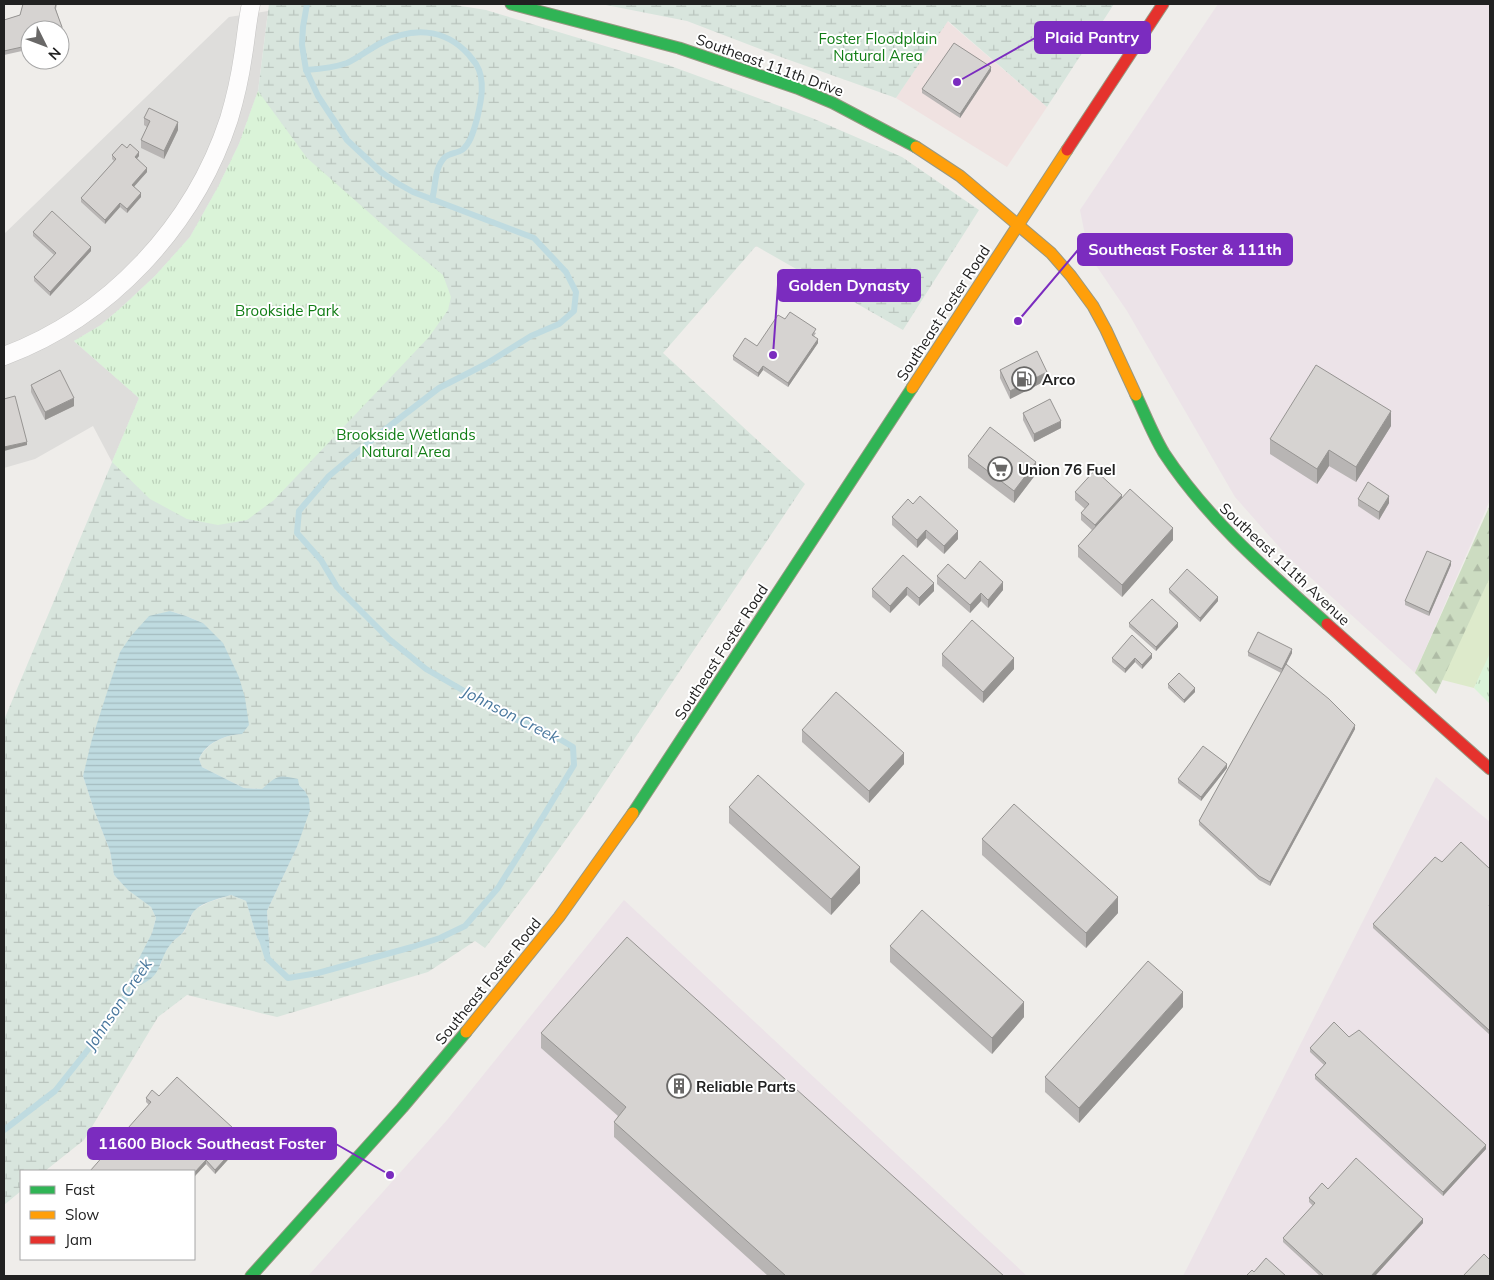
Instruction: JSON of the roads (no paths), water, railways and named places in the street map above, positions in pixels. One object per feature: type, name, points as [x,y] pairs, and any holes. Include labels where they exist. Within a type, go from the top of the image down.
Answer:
[{"type":"main road","name":"Southeast 111th Drive","points":[[512,4],[595,24],[679,48],[762,75],[833,103],[938,161],[960,176],[1018,224]]},
{"type":"main road","name":"Southeast Foster Road","points":[[251,1276],[461,1038],[547,933],[598,863],[647,792],[1163,4]]},
{"type":"main road","name":"Southeast 111th Avenue","points":[[1018,224],[1052,254],[1071,276],[1092,306],[1106,330],[1163,451],[1203,506],[1254,560],[1490,770]]},
{"type":"street","points":[[4,356],[29,346],[65,327],[114,292],[142,265],[173,226],[202,182],[229,120],[239,77],[251,4]]},
{"type":"water","points":[[170,611],[203,623],[223,643],[239,677],[245,698],[249,725],[242,734],[222,738],[206,748],[199,759],[202,767],[244,788],[262,789],[278,777],[298,779],[299,785],[309,799],[310,810],[297,847],[267,911],[270,956],[257,938],[246,901],[231,895],[198,907],[184,931],[166,952],[156,973],[152,978],[138,986],[130,982],[130,976],[152,933],[156,918],[151,907],[128,890],[114,875],[110,851],[83,776],[92,739],[120,652],[149,616]]},
{"type":"waterway","name":"Johnson Creek","points":[[262,940],[268,959],[288,978],[318,973],[412,947],[440,938],[465,926],[498,888],[574,765],[573,747],[541,728],[511,718],[426,669],[389,639],[337,587],[321,560],[297,533],[299,511],[329,476],[439,388],[486,364],[531,336],[559,324],[574,311],[576,292],[566,272],[534,238],[413,192],[381,172],[347,140],[318,96],[306,70],[302,45],[307,4]]},
{"type":"waterway","name":"Johnson Creek","points":[[306,70],[321,69],[347,63],[391,38],[415,33],[427,33],[449,39],[469,55],[479,70],[482,84],[477,119],[468,144],[460,151],[445,157],[441,161],[432,200]]},
{"type":"waterway","name":"Johnson Creek","points":[[4,1130],[55,1091],[98,1037],[138,979]]},
{"type":"place","name":"Plaid Pantry","points":[[957,82]]},
{"type":"place","name":"Southeast Foster & 111th","points":[[1018,321]]},
{"type":"place","name":"Golden Dynasty","points":[[773,355]]},
{"type":"place","name":"Arco","points":[[1024,379]]},
{"type":"place","name":"Union 76 Fuel","points":[[1000,469]]},
{"type":"place","name":"Reliable Parts","points":[[679,1086]]},
{"type":"place","name":"11600 Block Southeast Foster","points":[[390,1175]]},
{"type":"park label","name":"Foster Floodplain Natural Area","points":[[878,46]]},
{"type":"park label","name":"Brookside Park","points":[[287,310]]},
{"type":"park label","name":"Brookside Wetlands Natural Area","points":[[406,442]]}]
